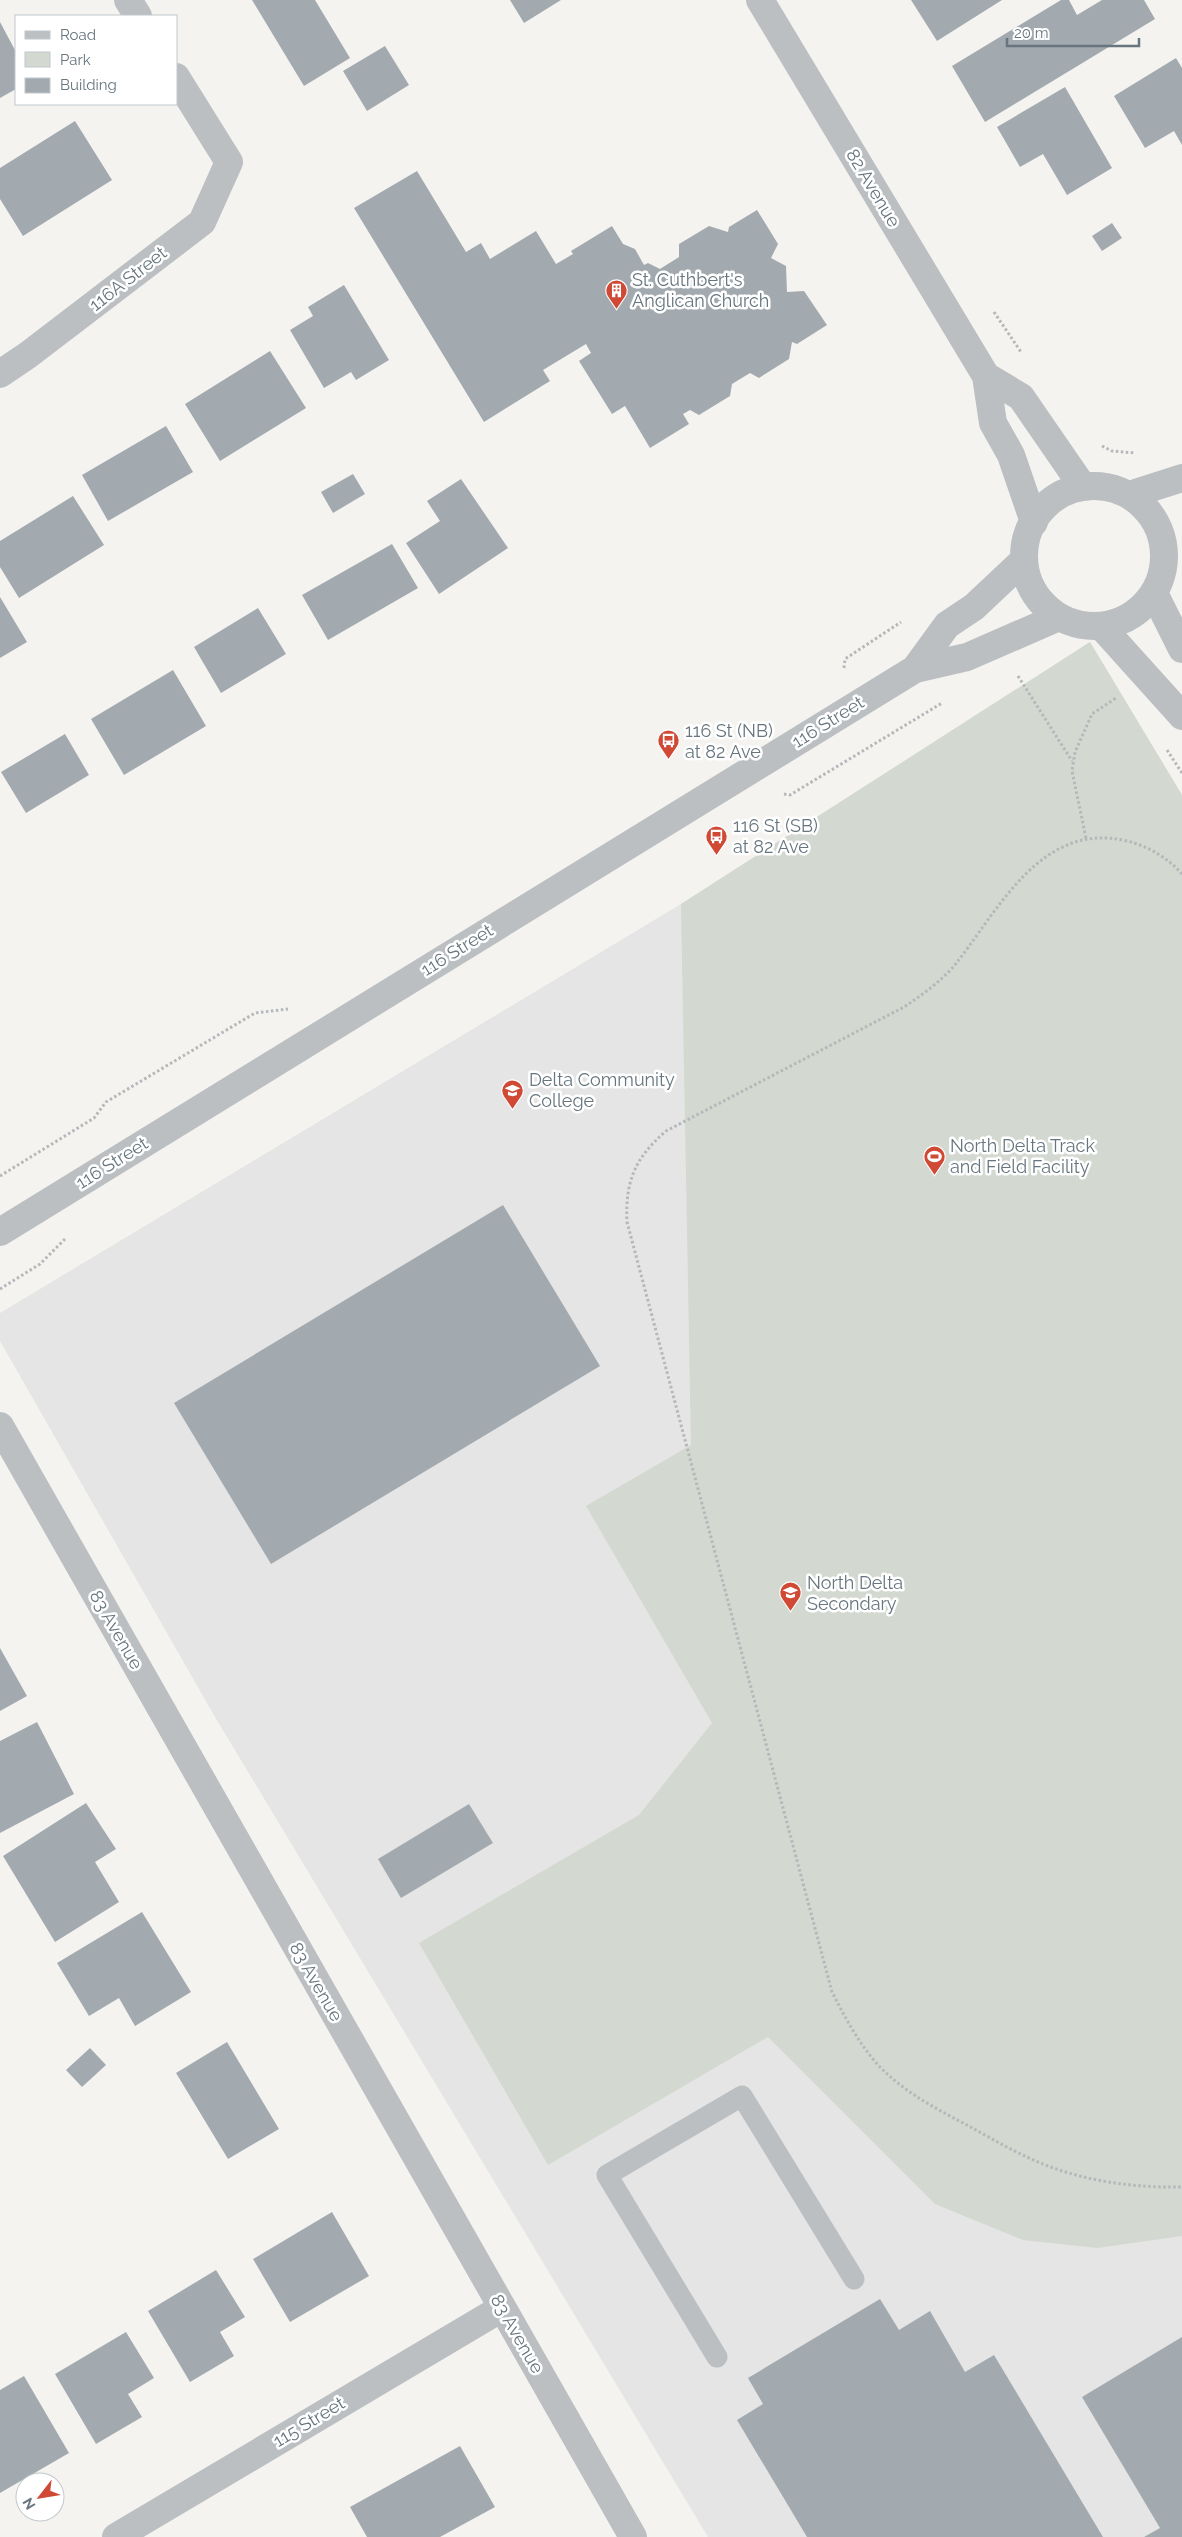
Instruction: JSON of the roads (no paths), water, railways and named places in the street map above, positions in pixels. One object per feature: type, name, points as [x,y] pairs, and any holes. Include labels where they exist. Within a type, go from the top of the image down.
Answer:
[{"type":"street","points":[[128,0],[137,15]]},
{"type":"street","name":"82 Avenue","points":[[760,0],[986,376],[993,423],[1011,455],[1034,522]]},
{"type":"street","name":"116A Street","points":[[0,374],[28,356],[202,222],[229,162],[178,80]]},
{"type":"street","name":"82 Avenue","points":[[986,376],[1021,397],[1083,487]]},
{"type":"street","points":[[1129,495],[1182,478]]},
{"type":"street","points":[[1083,487],[1106,488],[1129,495],[1146,510],[1173,543],[1154,593],[1140,610],[1122,621],[1101,626],[1079,625],[1059,617],[1041,602],[1029,583],[1024,560],[1026,540],[1034,522],[1046,505],[1063,494],[1083,487]]},
{"type":"street","name":"116 Street","points":[[0,1232],[616,851],[732,783],[914,668],[947,626],[974,607],[1024,560]]},
{"type":"street","points":[[1154,593],[1182,649]]},
{"type":"street","name":"116 Street","points":[[914,668],[967,657],[1059,617]]},
{"type":"street","points":[[1101,626],[1182,716]]},
{"type":"street","name":"83 Avenue","points":[[0,1426],[634,2537]]},
{"type":"street","name":"115 Street","points":[[116,2537],[502,2308]]},
{"type":"lane","points":[[717,2357],[607,2175],[742,2096],[854,2279]]},
{"type":"place","name":"St. Cuthbert's Anglican Church","points":[[616,309]]},
{"type":"place","name":"116 St (NB) at 82 Ave","points":[[669,760]]},
{"type":"place","name":"116 St (SB) at 82 Ave","points":[[717,855]]},
{"type":"place","name":"Delta Community College","points":[[513,1109]]},
{"type":"place","name":"North Delta Track and Field Facility","points":[[934,1175]]},
{"type":"place","name":"North Delta Secondary","points":[[791,1612]]}]
